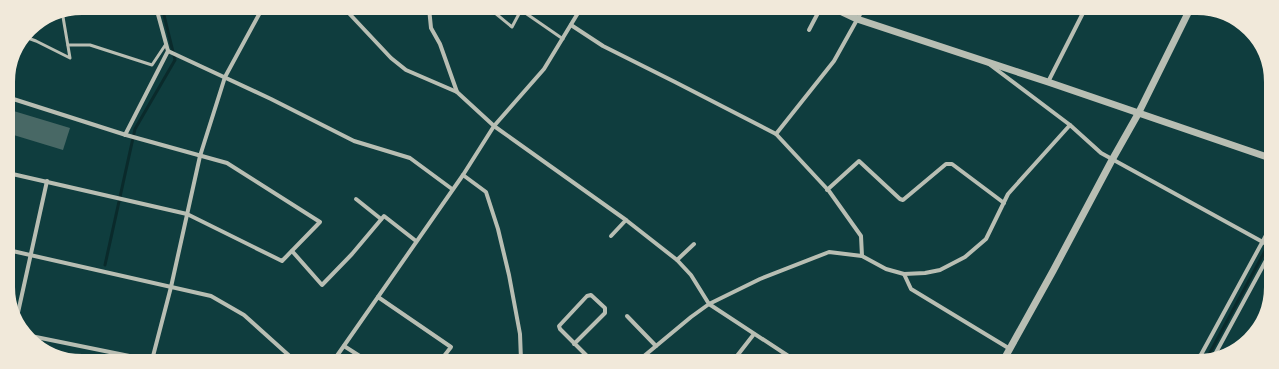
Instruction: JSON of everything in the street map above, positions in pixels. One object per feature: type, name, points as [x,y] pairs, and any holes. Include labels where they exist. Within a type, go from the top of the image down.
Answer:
[{"type":"street","points":[[126,135],[168,52],[158,14]]},
{"type":"street","points":[[153,355],[171,287],[200,156],[225,77],[259,14]]},
{"type":"street","points":[[350,14],[391,58],[406,70],[457,92],[494,126],[626,220],[677,260],[691,275],[709,304],[787,355]]},
{"type":"street","points":[[430,14],[431,28],[440,44],[457,92]]},
{"type":"street","points":[[338,355],[463,175],[494,126],[544,69],[577,14]]},
{"type":"street","points":[[809,30],[817,14]]},
{"type":"street","points":[[847,14],[1265,156]]},
{"type":"street","points":[[776,134],[834,61],[860,14]]},
{"type":"street","points":[[1048,82],[1082,14]]},
{"type":"street","points":[[1006,355],[1138,114],[1188,14]]},
{"type":"street","points":[[571,25],[603,46],[776,134],[828,190],[861,236],[862,256]]},
{"type":"street","points":[[168,52],[225,77],[354,141],[410,158],[452,189]]},
{"type":"street","points":[[986,62],[1070,125],[1101,153],[1265,244]]},
{"type":"street","points":[[14,99],[126,135],[227,163],[320,222],[282,261],[187,214],[14,174]]},
{"type":"street","points":[[645,355],[709,304],[760,279],[829,252],[862,256],[886,270],[904,274],[925,273],[940,270],[965,257],[986,239],[1008,194],[1070,125]]},
{"type":"street","points":[[828,190],[859,161],[900,199],[903,200],[946,164],[952,164],[1004,203]]},
{"type":"street","points":[[463,175],[486,192],[498,229],[509,274],[520,334],[521,355]]},
{"type":"street","points":[[18,311],[48,182]]},
{"type":"street","points":[[356,199],[381,219]]},
{"type":"street","points":[[292,251],[322,285],[352,254],[384,216],[416,241]]},
{"type":"street","points":[[611,236],[626,220]]},
{"type":"street","points":[[1201,355],[1265,237]]},
{"type":"street","points":[[677,260],[694,244]]},
{"type":"street","points":[[14,251],[211,296],[244,315],[288,355]]},
{"type":"street","points":[[1215,352],[1265,262]]},
{"type":"street","points":[[904,274],[911,289],[1010,349]]},
{"type":"street","points":[[574,344],[605,313],[605,308],[591,295],[587,296],[560,324],[560,329],[574,344],[586,355]]},
{"type":"street","points":[[378,297],[451,346],[445,355]]},
{"type":"street","points":[[627,316],[656,346]]},
{"type":"street","points":[[738,355],[754,334]]},
{"type":"street","points":[[36,337],[124,355]]},
{"type":"street","points":[[344,346],[358,355]]},
{"type":"lane","points":[[496,14],[512,27],[519,14]]},
{"type":"lane","points":[[527,14],[563,39]]},
{"type":"lane","points":[[30,39],[70,58],[63,17]]},
{"type":"lane","points":[[68,45],[90,45],[152,65],[166,44]]},
{"type":"building","points":[[14,111],[70,128],[63,150],[14,135]]},
{"type":"waterway","points":[[105,265],[135,129],[175,60],[164,14]]},
{"type":"waterway","points":[[1209,354],[1265,251]]}]
